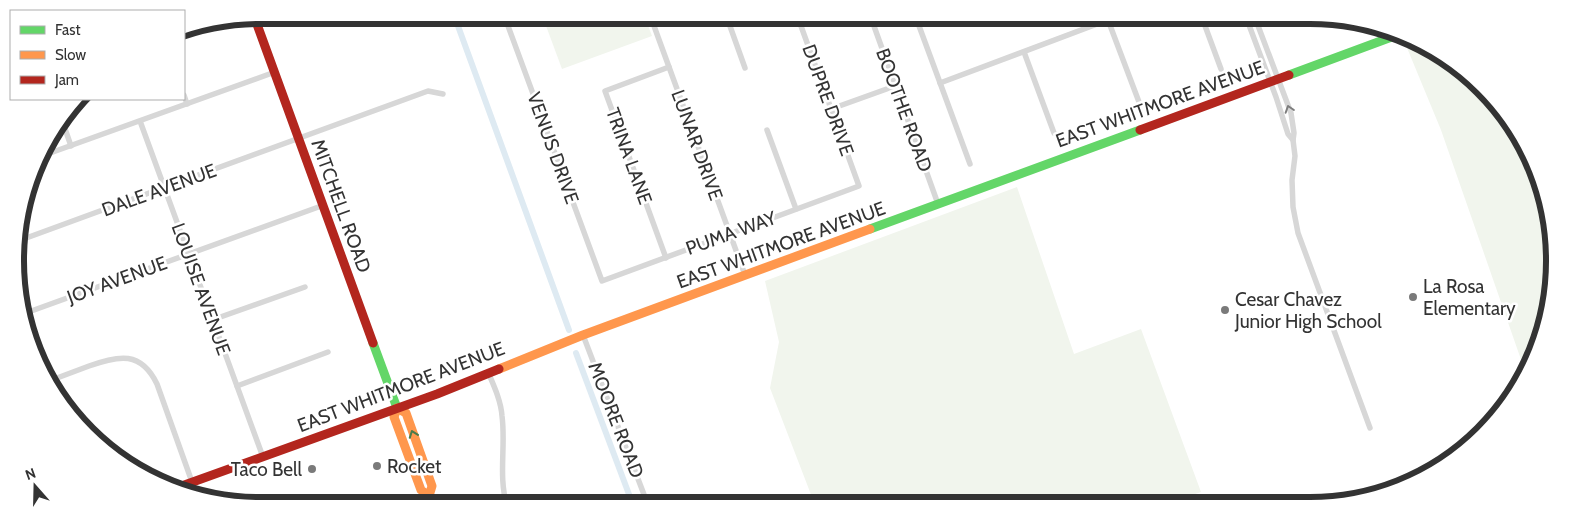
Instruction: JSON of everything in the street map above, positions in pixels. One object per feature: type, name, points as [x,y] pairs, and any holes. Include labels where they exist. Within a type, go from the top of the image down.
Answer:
[{"type":"main road","name":"MITCHELL ROAD","points":[[257,24],[397,408],[406,413],[432,486],[431,497]]},
{"type":"main road","name":"EAST WHITMORE AVENUE","points":[[184,485],[437,394],[564,342],[1390,38]]},
{"type":"street","name":"VENUS DRIVE","points":[[507,24],[602,281]]},
{"type":"street","name":"LUNAR DRIVE","points":[[653,24],[745,275]]},
{"type":"street","points":[[729,24],[745,68]]},
{"type":"street","name":"DUPRE DRIVE","points":[[800,24],[859,186]]},
{"type":"street","name":"BOOTHE ROAD","points":[[873,24],[938,204]]},
{"type":"street","points":[[919,24],[970,164]]},
{"type":"street","points":[[940,83],[1098,24]]},
{"type":"street","points":[[1110,24],[1139,102]]},
{"type":"street","points":[[1204,24],[1221,70]]},
{"type":"street","points":[[1249,24],[1291,113],[1295,156],[1292,180],[1293,207],[1298,233],[1370,428]]},
{"type":"street","points":[[1257,24],[1288,134],[1293,140]]},
{"type":"street","points":[[1024,52],[1054,133]]},
{"type":"street","name":"TRINA LANE","points":[[666,258],[605,90],[668,67]]},
{"type":"street","points":[[49,153],[275,72]]},
{"type":"street","points":[[831,109],[895,86]]},
{"type":"street","name":"DALE AVENUE","points":[[25,239],[428,91],[443,94]]},
{"type":"street","points":[[185,98],[187,104]]},
{"type":"street","name":"LOUISE AVENUE","points":[[140,121],[263,456]]},
{"type":"street","points":[[65,128],[71,146]]},
{"type":"street","points":[[767,130],[796,209]]},
{"type":"street","name":"PUMA WAY","points":[[602,281],[859,186]]},
{"type":"street","name":"JOY AVENUE","points":[[29,312],[324,205]]},
{"type":"street","points":[[212,320],[305,287]]},
{"type":"street","name":"MOORE ROAD","points":[[583,335],[645,497]]},
{"type":"street","points":[[237,386],[328,352]]},
{"type":"street","points":[[55,379],[115,358],[139,361],[150,372],[157,384],[192,482]]},
{"type":"street","points":[[488,372],[502,414],[502,475],[506,497]]},
{"type":"shaded area","points":[[545,24],[647,24],[652,36],[562,69]]},
{"type":"shaded area","points":[[1406,44],[1428,55],[1454,73],[1477,93],[1497,116],[1515,142],[1534,184],[1542,214],[1546,245],[1546,276],[1542,307],[1534,337],[1522,364],[1441,130]]},
{"type":"shaded area","points":[[1017,187],[1074,354],[1141,329],[1201,492],[1186,497],[812,497],[770,388],[779,342],[765,281]]},
{"type":"waterway","points":[[457,24],[569,330]]},
{"type":"waterway","points":[[576,353],[630,497]]},
{"type":"traffic: fast","points":[[1289,75],[1390,38]]},
{"type":"traffic: fast","points":[[870,229],[1140,130]]},
{"type":"traffic: fast","points":[[373,343],[397,408]]},
{"type":"traffic: slow","points":[[499,369],[583,335],[870,229]]},
{"type":"traffic: slow","points":[[397,408],[406,413],[432,486],[429,496],[421,490],[394,417],[397,408]]},
{"type":"traffic: jam","points":[[257,24],[373,343]]},
{"type":"traffic: jam","points":[[1140,130],[1289,75]]},
{"type":"traffic: jam","points":[[184,485],[437,394],[499,369]]},
{"type":"place","name":"La Rosa Elementary","points":[[1413,297]]},
{"type":"place","name":"Cesar Chavez Junior High School","points":[[1225,310]]},
{"type":"place","name":"Rocket","points":[[377,466]]},
{"type":"place","name":"Taco Bell","points":[[312,469]]}]
